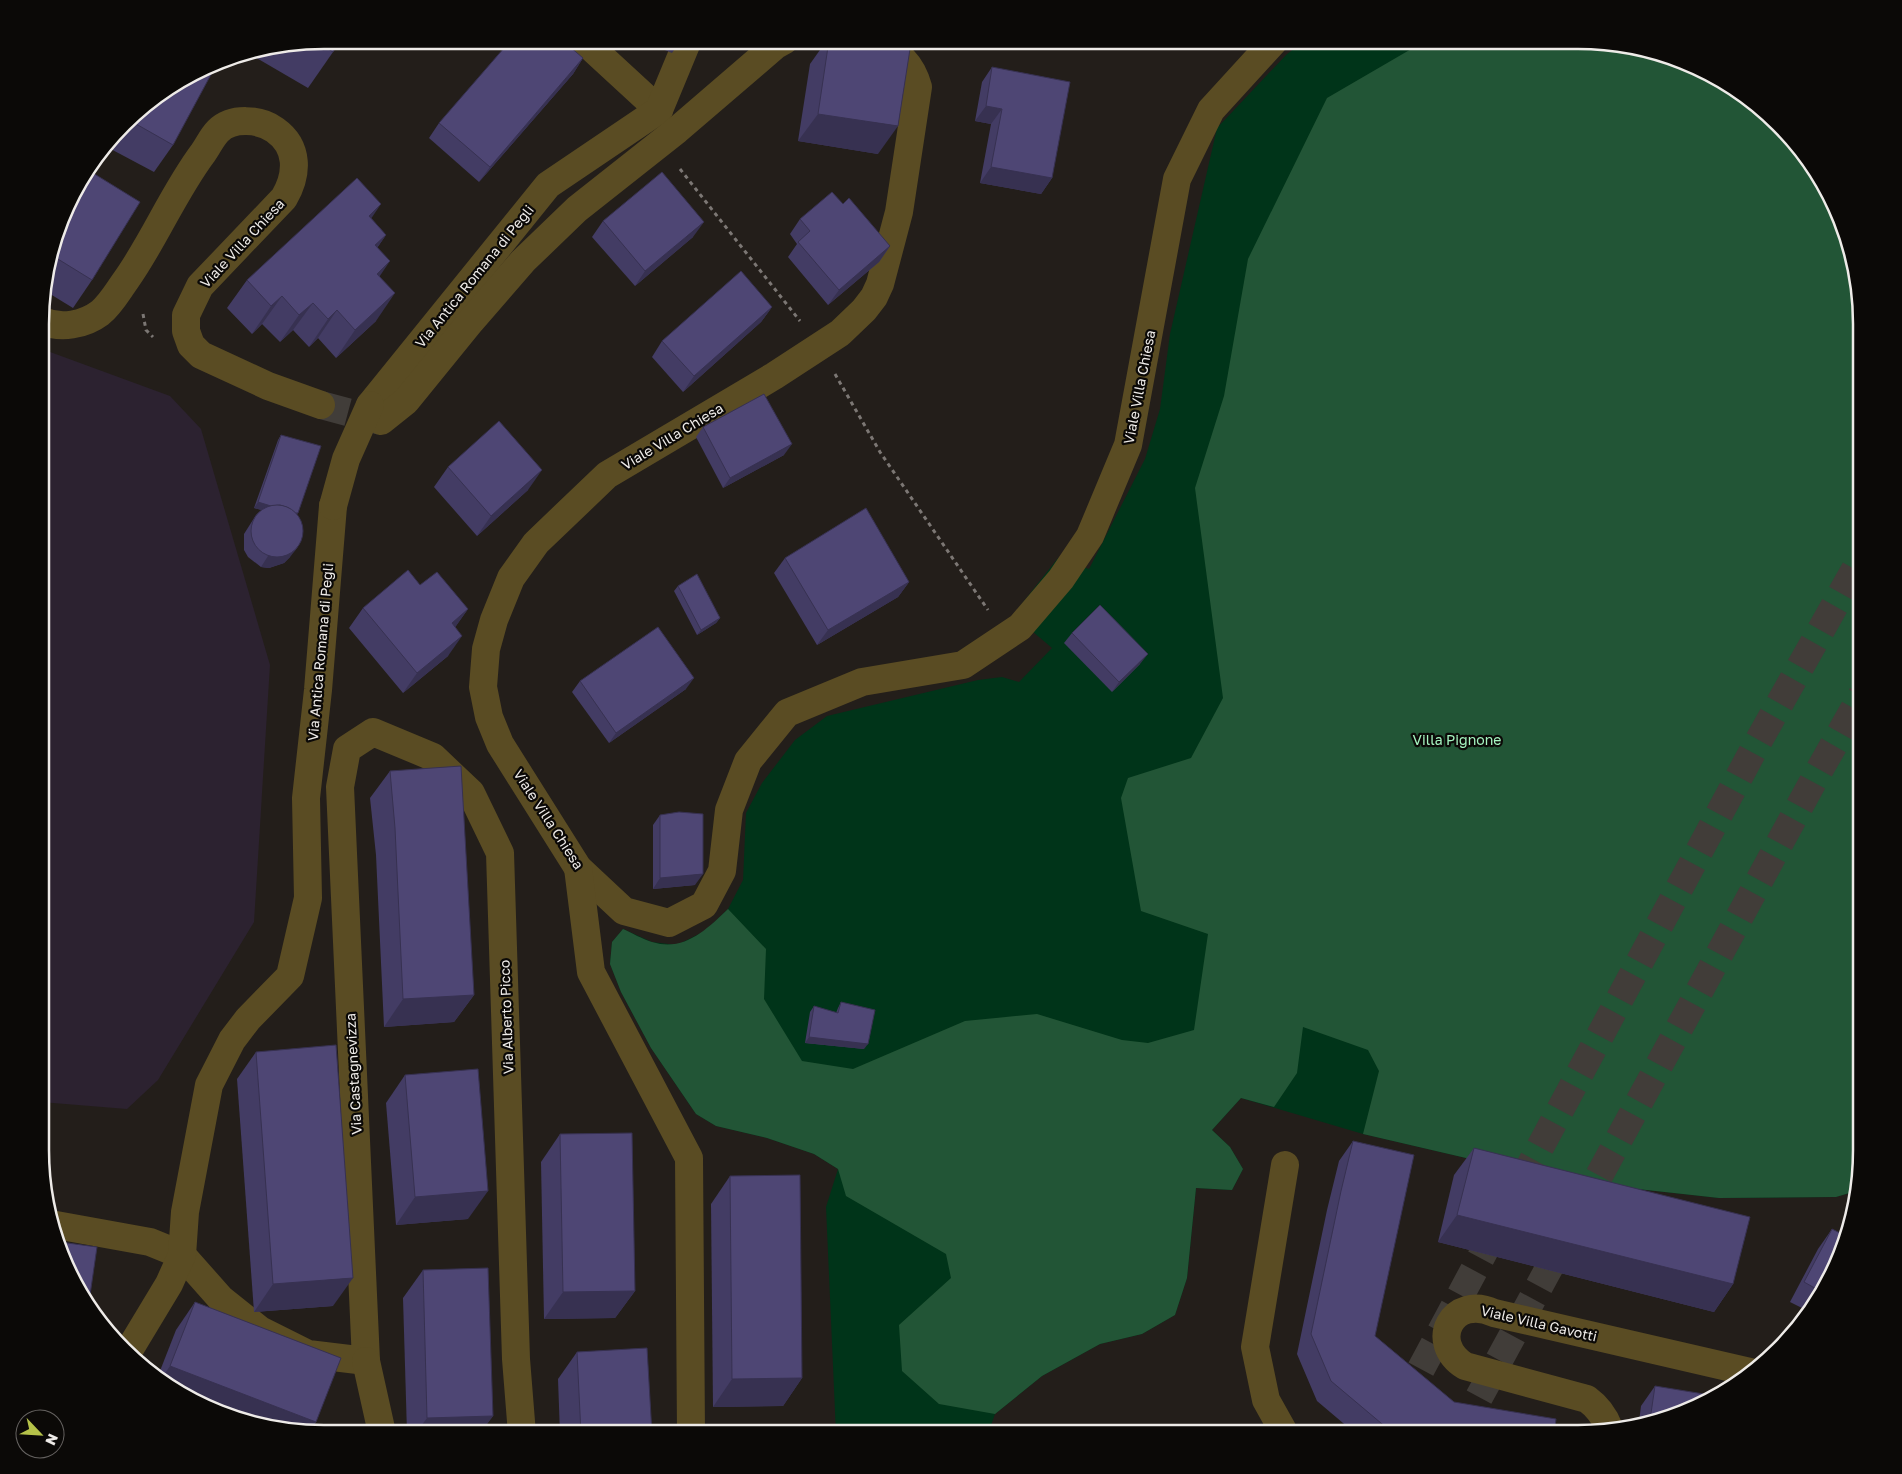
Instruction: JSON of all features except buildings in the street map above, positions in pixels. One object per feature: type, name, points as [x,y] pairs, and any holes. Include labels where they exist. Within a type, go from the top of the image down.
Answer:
[{"type":"street","points":[[593,49],[659,110],[684,49]]},
{"type":"street","points":[[375,413],[406,401],[523,261],[577,209],[771,49]]},
{"type":"street","name":"Viale Villa Chiesa","points":[[886,49],[896,54],[914,73],[918,87],[911,144],[899,212],[880,284],[874,297],[864,310],[840,333],[774,376],[608,475],[536,543],[512,578],[494,620],[486,649],[483,687],[488,717],[500,744],[578,868],[624,911],[669,923],[704,905],[722,871],[729,810],[748,761],[787,713],[862,682],[963,665],[1027,621],[1061,579],[1090,536],[1128,446],[1178,179],[1211,110],[1267,49]]},
{"type":"street","name":"Via Antica Romana di Pegli","points":[[131,1347],[169,1284],[182,1255],[185,1212],[209,1085],[232,1040],[248,1019],[290,976],[308,898],[306,798],[318,690],[333,506],[346,459],[375,413],[548,185],[659,110]]},
{"type":"street","name":"Viale Villa Chiesa","points":[[49,324],[66,326],[84,322],[99,313],[111,301],[142,257],[187,175],[219,130],[232,123],[247,121],[262,123],[275,130],[286,141],[293,155],[292,185],[284,198],[200,286],[186,315],[186,331],[191,345],[201,355],[268,386],[321,405]]},
{"type":"street","points":[[548,185],[577,209]]},
{"type":"street","name":"Via Alberto Picco","points":[[340,787],[347,749],[373,732],[434,757],[472,793],[500,853],[516,1359],[521,1425]]},
{"type":"street","name":"Via Castagnevizza","points":[[340,787],[366,1361],[380,1425]]},
{"type":"street","points":[[578,868],[591,972],[690,1158],[691,1425]]},
{"type":"street","points":[[1280,1425],[1266,1400],[1255,1347],[1285,1165]]},
{"type":"street","points":[[59,1226],[150,1242],[182,1255],[221,1299],[260,1330],[308,1354],[366,1361]]},
{"type":"street","name":"Viale Villa Gavotti","points":[[1607,1424],[1598,1407],[1587,1399],[1465,1366],[1456,1360],[1447,1343],[1446,1333],[1450,1323],[1465,1310],[1485,1309],[1494,1313],[1743,1370]]},
{"type":"path","points":[[659,143],[802,323],[880,452],[1005,637]]},
{"type":"shaded area","points":[[49,352],[170,396],[201,429],[270,665],[254,922],[158,1080],[127,1109],[49,1103]]},
{"type":"green space","name":"Villa Pignone","points":[[1294,49],[1596,49],[1649,58],[1700,77],[1746,106],[1773,129],[1796,156],[1825,202],[1844,253],[1853,306],[1853,1168],[1850,1193],[1836,1197],[1719,1198],[1565,1181],[1363,1134],[1241,1098],[1212,1130],[1230,1147],[1243,1169],[1232,1190],[1196,1188],[1187,1278],[1175,1315],[1142,1334],[1100,1344],[1042,1376],[995,1414],[991,1425],[836,1425],[826,1207],[838,1169],[814,1154],[767,1138],[716,1126],[696,1114],[651,1048],[621,992],[610,964],[612,942],[623,929],[652,942],[677,945],[705,931],[728,909],[743,880],[746,813],[762,783],[795,740],[827,716],[978,680],[1002,677],[1019,682],[1052,648],[1013,615],[1058,558],[1089,569],[1145,459],[1160,409],[1170,334],[1217,128]]},
{"type":"green space","name":"Villa Pignone","points":[[1411,49],[1596,49],[1632,54],[1666,63],[1700,77],[1746,106],[1773,129],[1796,156],[1825,202],[1844,253],[1853,306],[1853,1168],[1850,1193],[1836,1197],[1719,1198],[1565,1181],[1363,1134],[1379,1071],[1368,1050],[1303,1027],[1297,1073],[1274,1107],[1241,1098],[1212,1130],[1230,1147],[1243,1169],[1232,1190],[1196,1188],[1187,1278],[1175,1315],[1142,1334],[1100,1344],[1042,1376],[995,1414],[939,1404],[902,1371],[899,1325],[951,1278],[946,1254],[846,1196],[838,1169],[814,1154],[767,1138],[716,1126],[696,1114],[651,1048],[621,992],[610,964],[612,942],[623,929],[652,942],[674,944],[694,937],[728,909],[766,949],[764,999],[802,1061],[853,1069],[965,1021],[1037,1014],[1122,1040],[1148,1043],[1194,1030],[1208,934],[1141,911],[1121,798],[1128,778],[1191,758],[1223,698],[1195,488],[1224,396],[1248,259],[1327,98]]},
{"type":"tunnel","points":[[321,405],[381,421]]},
{"type":"tunnel","points":[[1401,1406],[1754,749],[1853,573]]},
{"type":"tunnel","points":[[1464,1425],[1853,711]]}]
